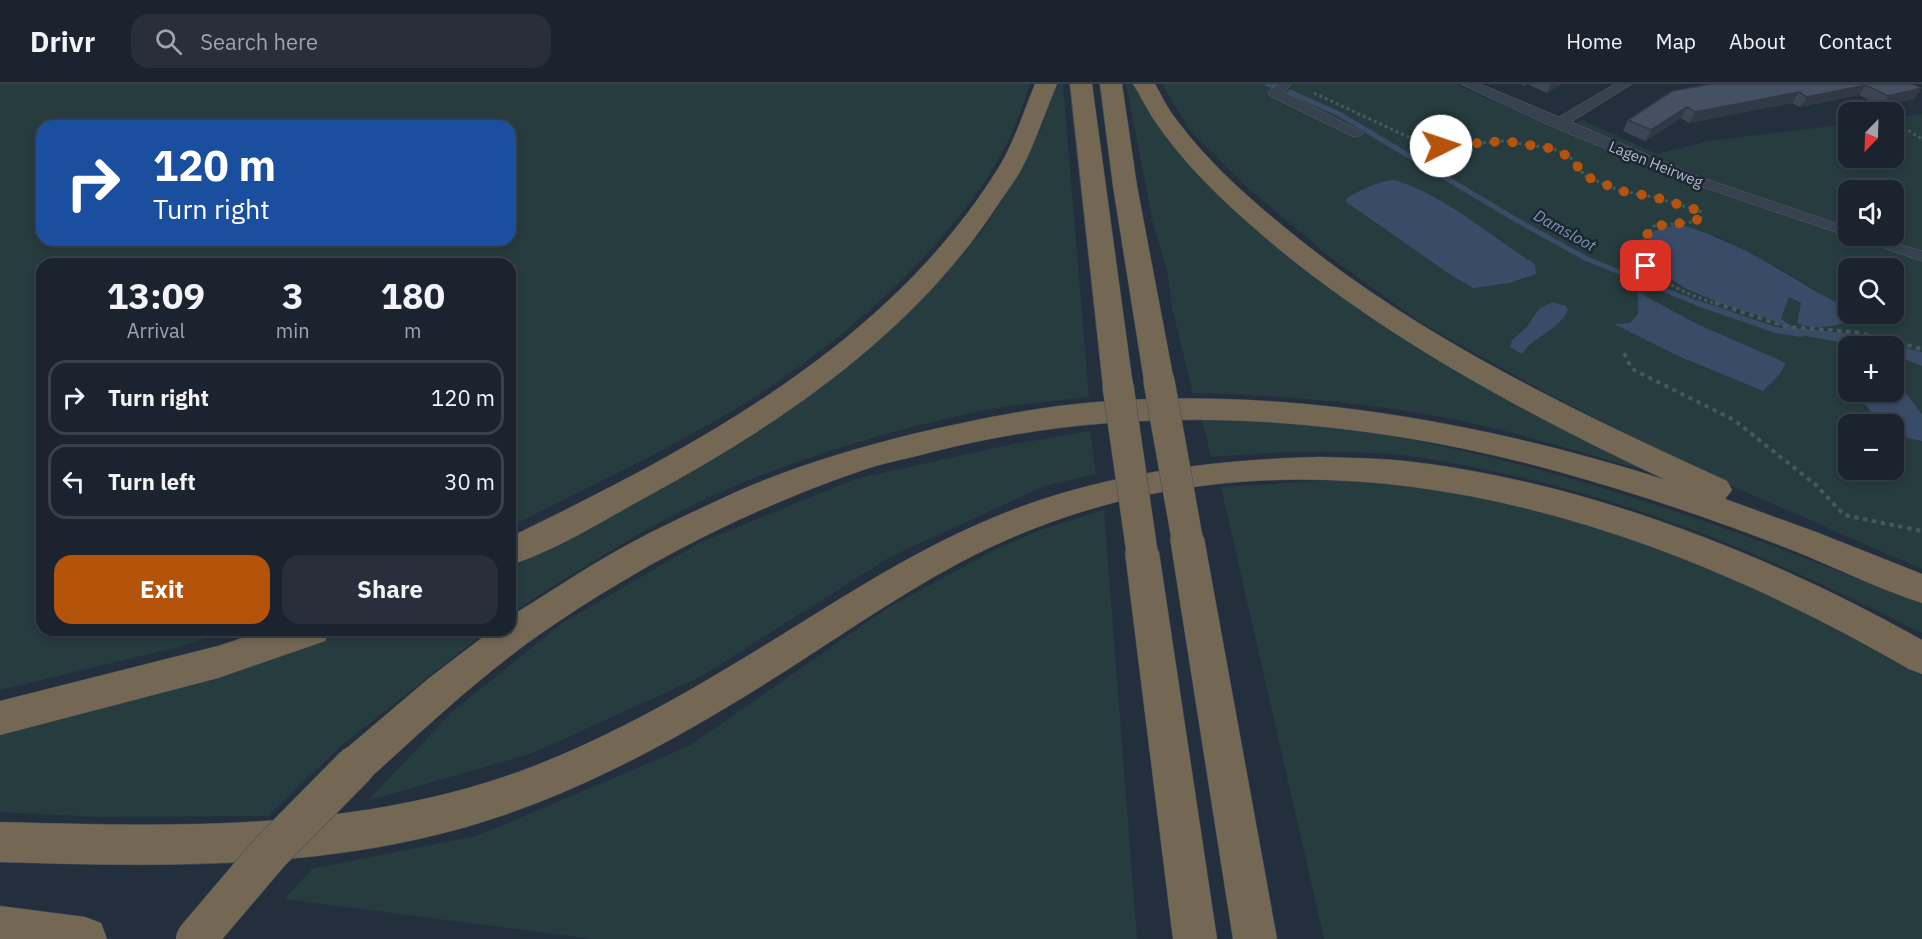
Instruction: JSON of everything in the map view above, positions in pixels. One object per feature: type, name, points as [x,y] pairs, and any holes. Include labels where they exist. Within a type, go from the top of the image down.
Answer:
[{"type":"highway","points":[[516,549],[588,515],[730,433],[798,388],[892,313],[922,285],[985,211],[1017,158],[1029,133],[1046,84]]},
{"type":"highway","points":[[1081,84],[1118,386],[1195,939]]},
{"type":"highway","points":[[1111,84],[1125,186],[1255,939]]},
{"type":"highway","points":[[1144,84],[1166,121],[1201,165],[1307,260],[1398,323],[1513,390],[1590,431],[1922,587]]},
{"type":"highway","points":[[516,634],[606,573],[695,524],[782,486],[852,460],[923,440],[998,424],[1074,413],[1225,408],[1298,412],[1373,421],[1461,437],[1547,458],[1706,506],[1922,587]]},
{"type":"highway","points":[[0,842],[131,846],[260,841],[390,825],[494,800],[618,749],[681,715],[902,580],[999,529],[1039,513],[1102,494],[1154,482],[1237,472],[1308,468],[1378,470],[1466,482],[1546,500],[1619,522],[1701,551],[1803,595],[1922,658]]},
{"type":"highway","points":[[0,718],[218,662],[294,636]]},
{"type":"highway","points":[[196,939],[270,852],[355,766],[446,687],[513,636]]},
{"type":"highway","points":[[0,928],[85,939]]},
{"type":"street","name":"Lagen Heirweg","points":[[1468,84],[1692,179],[1838,229]]},
{"type":"street","points":[[1558,124],[1625,84]]},
{"type":"street","points":[[1282,87],[1275,93],[1357,133]]},
{"type":"street","points":[[1890,246],[1922,256]]},
{"type":"path","points":[[1313,93],[1376,120],[1417,141],[1441,146],[1505,141],[1554,149],[1571,158],[1585,176],[1621,191],[1654,197],[1700,211],[1701,218],[1692,222],[1654,226],[1646,236],[1640,253],[1646,266],[1669,284],[1715,303],[1787,327],[1855,332],[1922,349]]},
{"type":"path","points":[[1904,128],[1922,139]]},
{"type":"path","points":[[1624,353],[1632,369],[1734,420],[1816,485],[1844,515],[1922,531]]},
{"type":"green space","points":[[0,84],[1030,84],[1011,135],[977,193],[934,246],[863,316],[783,378],[727,414],[647,458],[516,524],[516,258],[36,258],[36,636],[215,636],[0,690]]},
{"type":"green space","points":[[1055,84],[1063,84],[1089,397],[1024,404],[953,417],[889,433],[794,463],[732,487],[674,515],[516,610],[516,557],[905,312],[983,230],[1019,171],[1041,129]]},
{"type":"green space","points":[[1126,84],[1136,84],[1267,238],[1669,478],[1511,432],[1424,414],[1325,401],[1193,393],[1172,308],[1167,270],[1153,223]]},
{"type":"green space","points":[[1162,84],[1456,84],[1552,127],[1711,191],[1838,233],[1838,246],[1879,246],[1922,260],[1922,352],[1904,347],[1904,336],[1845,336],[1796,328],[1781,319],[1789,297],[1801,303],[1799,312],[1818,327],[1838,324],[1904,324],[1904,258],[1838,258],[1838,305],[1789,274],[1717,236],[1650,233],[1645,252],[1685,288],[1719,303],[1772,320],[1795,334],[1838,341],[1838,402],[1863,402],[1873,414],[1838,414],[1838,480],[1904,480],[1904,437],[1922,441],[1922,569],[1718,480],[1550,395],[1423,324],[1331,258],[1248,188],[1189,129]],"holes":[[[1386,181],[1407,186],[1464,215],[1535,264],[1526,279],[1497,285],[1467,285],[1357,210],[1361,190]],[[1639,293],[1695,323],[1785,363],[1763,391],[1678,356],[1615,324],[1630,323],[1638,314]]]},
{"type":"green space","points":[[1922,114],[1922,250],[1904,244],[1904,180],[1838,180],[1838,223],[1691,174],[1571,125],[1582,120],[1657,154],[1708,141],[1838,125],[1838,168],[1904,168],[1904,116]]},
{"type":"green space","points":[[1904,359],[1922,366],[1922,414],[1904,391]]},
{"type":"green space","points":[[1202,419],[1301,423],[1382,434],[1489,457],[1600,487],[1762,542],[1922,604],[1922,633],[1762,558],[1652,515],[1596,497],[1482,469],[1400,455],[1321,452],[1211,457]]},
{"type":"green space","points":[[1090,431],[1096,474],[1045,486],[890,557],[702,676],[533,753],[367,801],[454,710],[564,622],[699,543],[855,479],[1008,445]]},
{"type":"green space","points":[[1335,480],[1467,494],[1527,507],[1645,543],[1702,565],[1815,616],[1922,676],[1922,939],[1324,939],[1221,487]]},
{"type":"green space","points":[[1104,510],[1137,939],[592,939],[284,899],[312,869],[477,836],[689,746],[889,607],[996,549],[1043,529]]},
{"type":"green space","points":[[325,636],[480,636],[343,744],[268,816],[100,817],[0,812],[0,727],[275,654]]},
{"type":"water","points":[[1394,180],[1431,196],[1467,217],[1535,264],[1536,274],[1510,283],[1473,288],[1346,202],[1347,198],[1364,189]]},
{"type":"water","points":[[1682,225],[1734,245],[1838,304],[1838,324],[1841,324],[1815,327],[1797,323],[1801,303],[1789,297],[1781,319],[1796,328],[1856,336],[1838,336],[1838,342],[1795,334],[1772,320],[1719,303],[1685,288],[1639,254],[1646,252],[1650,233],[1665,227]]},
{"type":"water","points":[[1638,292],[1695,323],[1786,363],[1779,375],[1763,391],[1678,356],[1614,324],[1630,323],[1638,314]]},
{"type":"water","points":[[1552,302],[1566,306],[1568,310],[1564,317],[1522,354],[1510,347],[1512,340],[1526,328],[1539,309]]},
{"type":"water","points":[[1904,348],[1922,352],[1922,366],[1904,359]]},
{"type":"water","points":[[1904,391],[1922,414],[1922,441],[1904,437],[1904,414],[1873,414],[1863,402],[1904,402]]},
{"type":"building","points":[[1710,84],[1913,84],[1922,88],[1888,96],[1866,85],[1807,97],[1799,92],[1695,112],[1687,107],[1651,130],[1628,120],[1672,91]]},
{"type":"waterway","name":"Damsloot","points":[[1267,84],[1274,86]]},
{"type":"waterway","name":"Damsloot","points":[[1290,92],[1339,114],[1513,218],[1587,259],[1697,303]]},
{"type":"waterway","name":"Damsloot","points":[[1697,303],[1776,330],[1801,334]]},
{"type":"waterway","name":"Damsloot","points":[[1697,303],[1702,305]]},
{"type":"route","points":[[1441,146],[1505,141],[1535,144],[1554,149],[1571,158],[1585,176],[1621,191],[1654,197],[1700,211],[1701,218],[1692,222],[1654,226],[1646,236],[1640,253],[1646,266]]}]
